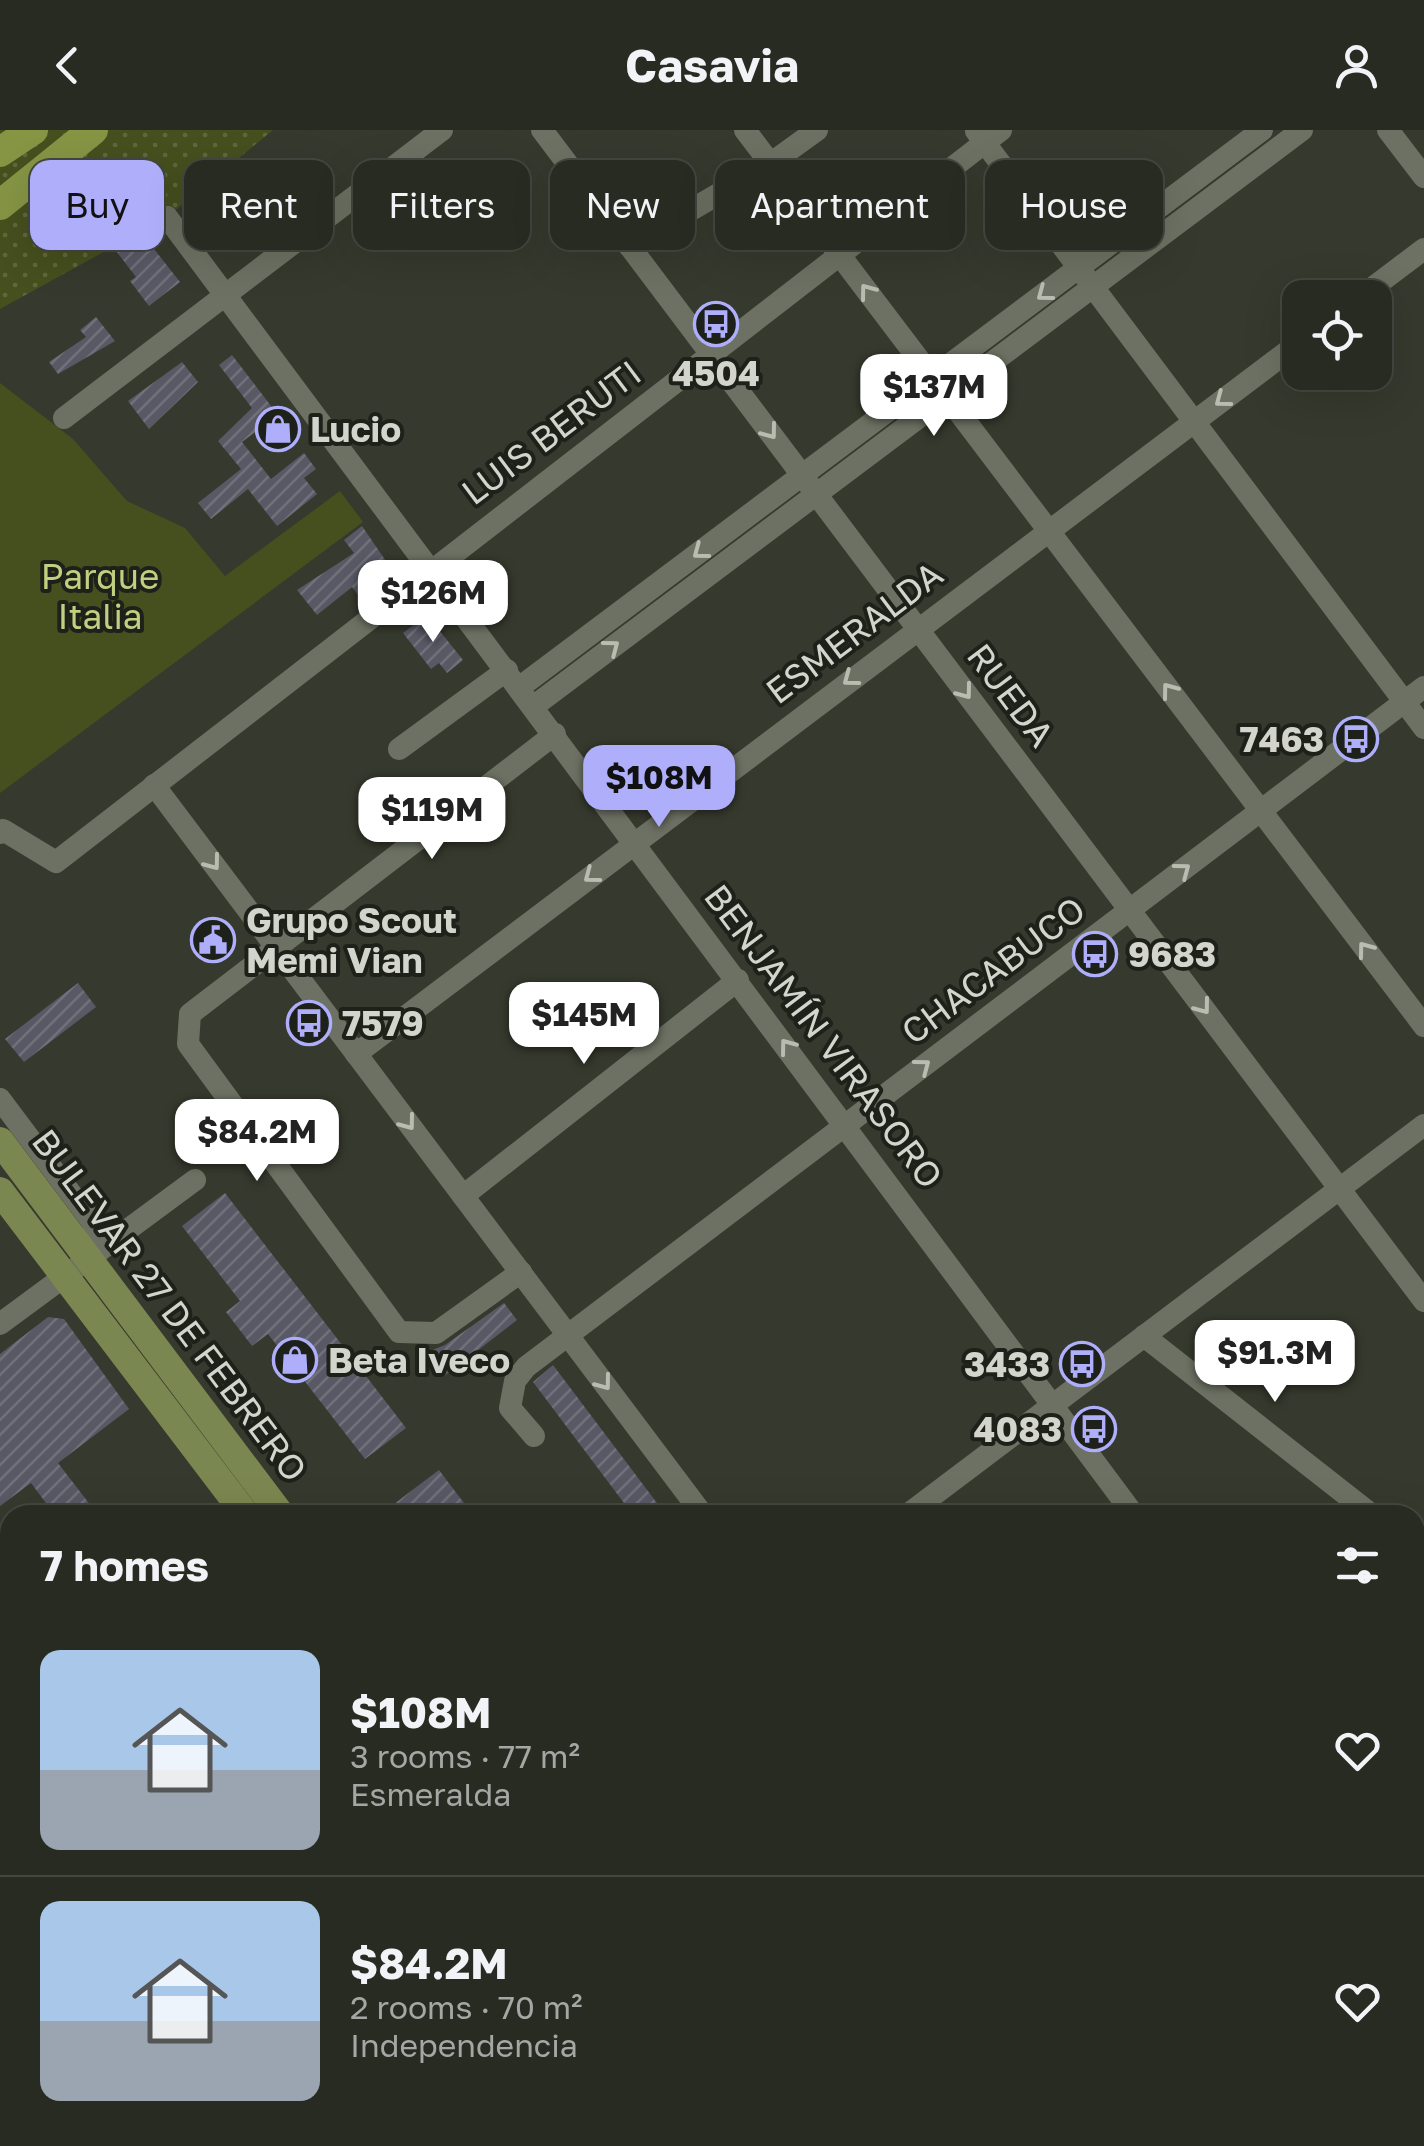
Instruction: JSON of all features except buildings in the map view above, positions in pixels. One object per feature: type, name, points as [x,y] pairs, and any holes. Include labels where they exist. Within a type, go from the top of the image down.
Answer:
[{"type":"highway","points":[[0,152],[34,130]]},
{"type":"highway","points":[[0,205],[93,130]]},
{"type":"main road","name":"BULEVAR 27 DE FEBRERO","points":[[0,1141],[93,1255],[274,1505]]},
{"type":"main road","name":"BULEVAR 27 DE FEBRERO","points":[[0,1190],[238,1505]]},
{"type":"street","points":[[64,418],[442,130]]},
{"type":"street","name":"RUEDA","points":[[542,130],[565,160]]},
{"type":"street","points":[[745,130],[767,160]]},
{"type":"street","points":[[776,160],[817,130]]},
{"type":"street","points":[[940,387],[1079,268],[1262,130]]},
{"type":"street","points":[[399,749],[520,687],[810,484],[940,387],[1093,287],[1302,130]]},
{"type":"street","points":[[1388,130],[1424,176]]},
{"type":"street","points":[[987,134],[1192,422],[1424,728]]},
{"type":"street","name":"LUIS BERUTI","points":[[2,831],[56,862],[839,255],[987,134]]},
{"type":"street","name":"BENJAMÍN VIRASORO","points":[[166,217],[636,842],[1127,1505]]},
{"type":"street","points":[[1383,280],[1424,249]]},
{"type":"street","name":"RUEDA","points":[[633,250],[1424,1301]]},
{"type":"street","points":[[835,250],[1424,1026]]},
{"type":"street","name":"ESMERALDA","points":[[356,1054],[1282,355]]},
{"type":"street","name":"CHACABUCO","points":[[534,1436],[510,1408],[515,1381],[567,1334],[1424,686]]},
{"type":"street","points":[[521,1272],[436,1333],[398,1332],[188,1044],[190,1014],[555,734]]},
{"type":"street","points":[[154,785],[695,1505]]},
{"type":"street","points":[[463,1196],[738,980]]},
{"type":"street","points":[[0,1099],[93,1223],[93,1255]]},
{"type":"street","points":[[920,1505],[1424,1125]]},
{"type":"street","points":[[0,1324],[195,1180]]},
{"type":"street","points":[[1144,1336],[1359,1505]]},
{"type":"green space","points":[[0,130],[273,130],[236,160],[184,160],[184,203],[164,219],[164,160],[30,160],[30,250],[107,250],[0,309]]},
{"type":"green space","name":"Parque Italia","points":[[0,383],[73,439],[127,501],[185,528],[225,576],[340,491],[363,522],[0,793]]},
{"type":"place","name":"4504","points":[[716,324]]},
{"type":"place","name":"Lucio","points":[[278,429]]},
{"type":"place","name":"7463","points":[[1356,739]]},
{"type":"place","name":"Grupo Scout Memi Vian","points":[[213,940]]},
{"type":"place","name":"9683","points":[[1095,954]]},
{"type":"place","name":"7579","points":[[309,1023]]},
{"type":"place","name":"Beta Iveco","points":[[295,1360]]},
{"type":"place","name":"3433","points":[[1082,1364]]},
{"type":"place","name":"4083","points":[[1094,1429]]}]
